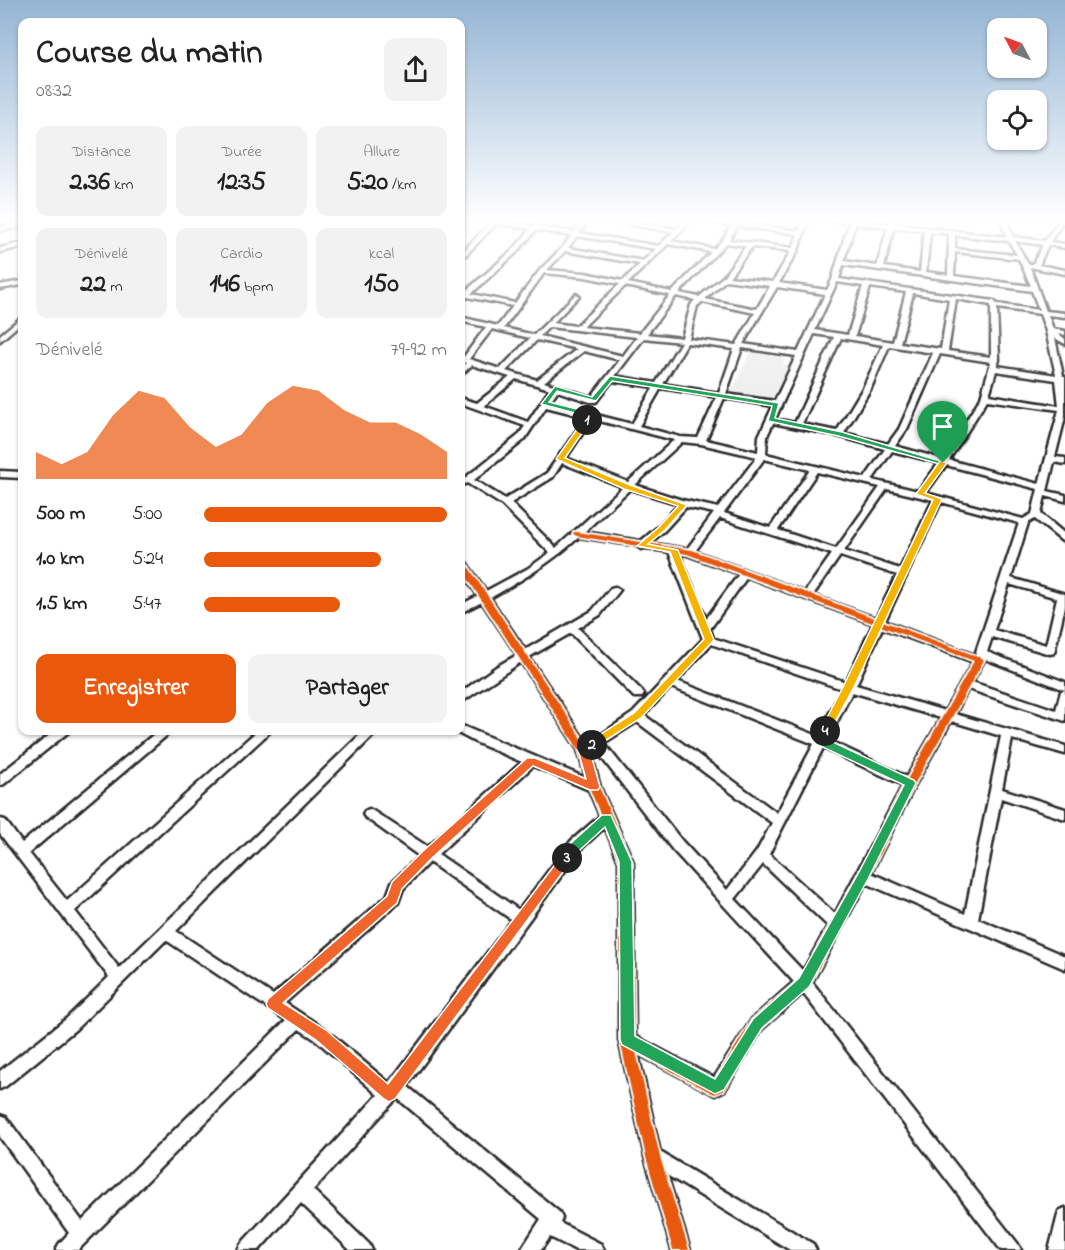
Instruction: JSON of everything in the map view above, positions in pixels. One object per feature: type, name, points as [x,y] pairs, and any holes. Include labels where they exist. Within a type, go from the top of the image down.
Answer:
[{"type":"street","points":[[465,296],[489,277]]},
{"type":"street","points":[[501,328],[537,277]]},
{"type":"street","points":[[596,277],[757,311]]},
{"type":"street","points":[[578,328],[630,277]]},
{"type":"street","points":[[491,326],[465,361],[593,400],[674,294],[690,277]]},
{"type":"street","points":[[701,441],[721,397],[739,346],[757,311],[779,277]]},
{"type":"street","points":[[946,277],[1035,289]]},
{"type":"street","points":[[627,1040],[715,1087],[719,1085],[758,1024],[804,983],[980,657],[1024,522],[1036,515],[1050,459],[1061,433],[1064,409],[1063,379],[1050,331],[1031,277]]},
{"type":"street","points":[[635,426],[685,341],[694,305],[725,278],[829,292]]},
{"type":"street","points":[[689,552],[762,456],[763,436],[776,404],[813,332],[835,280],[994,303],[994,364],[985,397],[943,463],[920,494]]},
{"type":"street","points":[[0,287],[18,284]]},
{"type":"street","points":[[851,338],[867,285]]},
{"type":"street","points":[[896,345],[909,291]]},
{"type":"street","points":[[501,372],[576,296]]},
{"type":"street","points":[[867,481],[903,429],[940,352],[953,297]]},
{"type":"street","points":[[465,298],[517,305]]},
{"type":"street","points":[[994,306],[1065,315]]},
{"type":"street","points":[[465,320],[625,359]]},
{"type":"street","points":[[1,335],[18,322]]},
{"type":"street","points":[[549,325],[801,355]]},
{"type":"street","points":[[1050,331],[1065,333]]},
{"type":"street","points":[[1050,331],[1065,342]]},
{"type":"street","points":[[813,332],[940,352],[1063,379]]},
{"type":"street","points":[[798,425],[838,336]]},
{"type":"street","points":[[839,434],[867,388],[886,343]]},
{"type":"street","points":[[538,383],[582,348]]},
{"type":"street","points":[[480,405],[515,376]]},
{"type":"street","points":[[610,378],[776,404]]},
{"type":"street","points":[[465,481],[520,438],[555,388]]},
{"type":"street","points":[[985,397],[1064,409]]},
{"type":"street","points":[[465,401],[530,425]]},
{"type":"street","points":[[544,404],[680,439],[701,441],[920,494],[1024,522]]},
{"type":"street","points":[[505,503],[550,475],[591,415]]},
{"type":"street","points":[[770,420],[839,434],[1065,498]]},
{"type":"street","points":[[465,607],[556,553],[680,439]]},
{"type":"street","points":[[560,459],[627,487],[683,505],[719,513],[902,573]]},
{"type":"street","points":[[1050,459],[1065,461]]},
{"type":"street","points":[[772,532],[815,469]]},
{"type":"street","points":[[0,474],[18,475]]},
{"type":"street","points":[[465,483],[505,503],[556,553]]},
{"type":"street","points":[[807,596],[885,486]]},
{"type":"street","points":[[727,899],[762,855],[819,741],[849,687],[938,499]]},
{"type":"street","points":[[641,546],[683,505]]},
{"type":"street","points":[[1036,515],[1065,539]]},
{"type":"street","points":[[577,534],[689,552],[878,623],[1065,686]]},
{"type":"street","points":[[673,550],[707,634],[849,687],[1065,750]]},
{"type":"street","points":[[465,567],[523,656],[590,746],[804,983],[1012,1250]]},
{"type":"street","points":[[590,746],[637,716],[669,682],[707,634],[745,573]]},
{"type":"street","points":[[988,632],[1050,650],[1062,596],[1005,580]]},
{"type":"street","points":[[465,581],[478,586]]},
{"type":"street","points":[[465,696],[523,656],[596,614],[615,590]]},
{"type":"street","points":[[572,628],[638,694]]},
{"type":"street","points":[[669,682],[819,741],[910,783]]},
{"type":"street","points":[[965,684],[1063,716],[1065,694]]},
{"type":"street","points":[[637,716],[779,821]]},
{"type":"street","points":[[465,732],[594,787]]},
{"type":"street","points":[[970,922],[1007,734]]},
{"type":"street","points":[[0,781],[59,735]]},
{"type":"street","points":[[21,852],[161,735]]},
{"type":"street","points":[[66,911],[260,735]]},
{"type":"street","points":[[0,1081],[71,1024],[368,735]]},
{"type":"street","points":[[590,746],[594,787],[626,862],[627,1040],[653,1157],[681,1250]]},
{"type":"street","points":[[273,1004],[393,899],[397,886],[428,855],[531,761]]},
{"type":"street","points":[[997,792],[1065,814]]},
{"type":"street","points":[[369,814],[521,919]]},
{"type":"street","points":[[247,1250],[393,1091],[576,845],[607,818]]},
{"type":"street","points":[[0,824],[118,978]]},
{"type":"street","points":[[762,855],[836,924]]},
{"type":"street","points":[[863,876],[1065,963]]},
{"type":"street","points":[[165,932],[321,1035],[553,1218],[530,1250]]},
{"type":"street","points":[[0,1123],[74,1244],[297,1020]]},
{"type":"street","points":[[653,1157],[807,1250]]},
{"type":"street","points":[[301,1191],[363,1250]]},
{"type":"street","points":[[1059,1250],[1065,1217]]},
{"type":"street","points":[[547,1226],[595,1250]]},
{"type":"shaded area","points":[[752,348],[787,353],[783,364],[791,365],[777,401],[731,393]]},
{"type":"cycle path","points":[[577,534],[689,552],[979,660],[910,783],[863,876],[804,983],[757,1024],[719,1085],[715,1087],[627,1040]]},
{"type":"cycle path","points":[[465,568],[584,749],[594,787],[626,862],[627,1040],[653,1157],[681,1250]]},
{"type":"route","points":[[610,378],[776,404],[770,420],[839,434],[943,463],[920,494],[938,499],[849,687],[819,741],[910,783],[863,876],[804,983],[758,1024],[719,1085],[715,1087],[627,1040],[626,862],[607,818],[576,845],[389,1094],[321,1035],[273,1004],[393,899],[397,886],[428,855],[531,761],[594,787],[584,750],[637,716],[709,640],[673,550],[641,546],[683,505],[627,487],[560,459],[591,415],[544,404],[555,388],[593,400],[610,378]]}]
